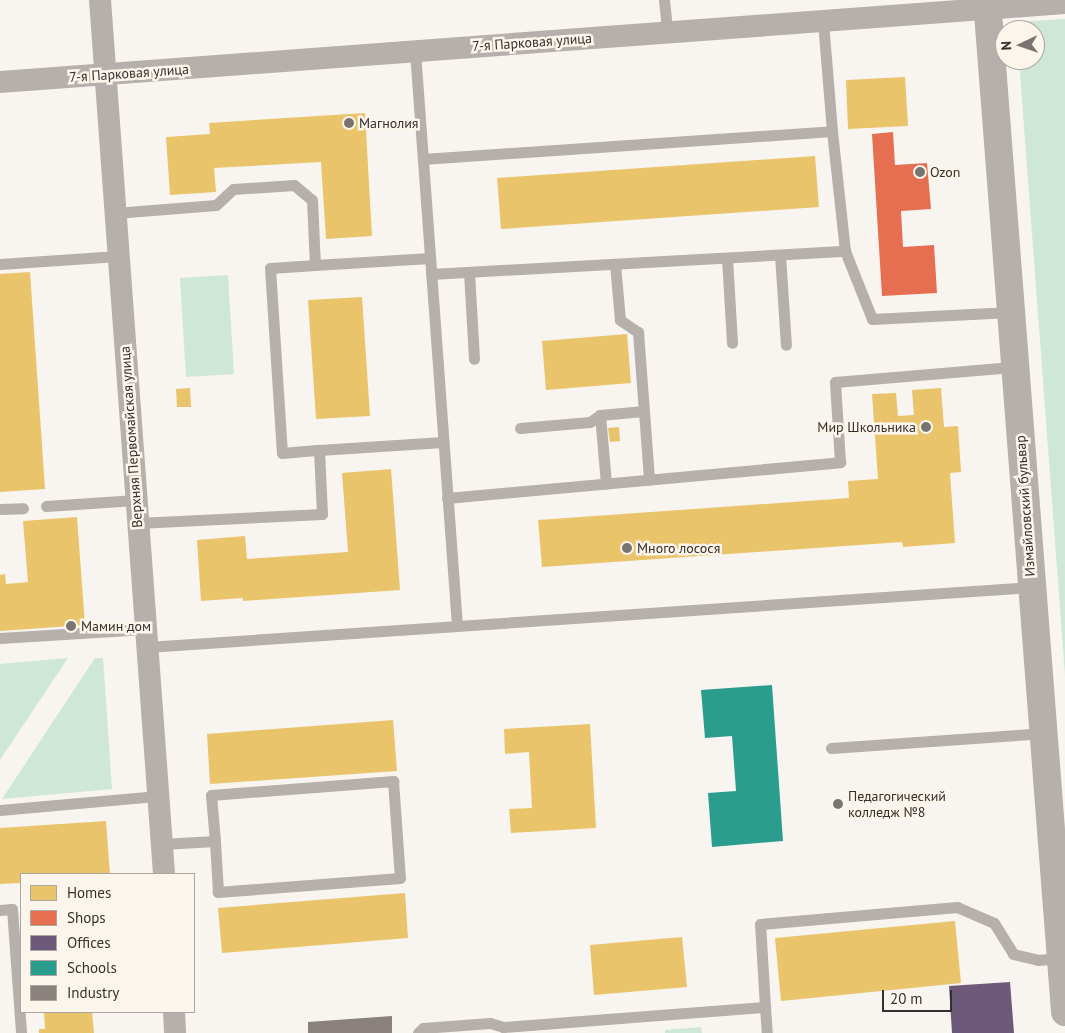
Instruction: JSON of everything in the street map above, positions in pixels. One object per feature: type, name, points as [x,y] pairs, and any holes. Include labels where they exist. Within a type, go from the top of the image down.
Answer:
[{"type":"street","name":"Верхняя Первомайская улица","points":[[100,0],[164,873]]},
{"type":"street","name":"7-я Парковая улица","points":[[0,82],[667,31],[823,21],[987,5],[1065,3]]},
{"type":"street","name":"Измайловский бульвар","points":[[987,5],[1065,1012]]},
{"type":"street","points":[[174,1013],[175,1033]]},
{"type":"lane","points":[[664,0],[667,31]]},
{"type":"lane","points":[[823,21],[845,252],[872,320],[1011,312]]},
{"type":"lane","points":[[415,51],[457,625]]},
{"type":"lane","points":[[423,160],[832,131]]},
{"type":"lane","points":[[115,213],[216,205],[234,189],[294,185],[312,200],[315,265]]},
{"type":"lane","points":[[431,274],[845,252]]},
{"type":"lane","points":[[780,255],[786,345]]},
{"type":"lane","points":[[0,264],[118,256]]},
{"type":"lane","points":[[430,258],[270,268],[282,453],[443,442]]},
{"type":"lane","points":[[727,258],[732,343]]},
{"type":"lane","points":[[615,264],[620,320],[638,332],[649,480]]},
{"type":"lane","points":[[469,272],[474,358]]},
{"type":"lane","points":[[447,498],[840,462],[835,382],[1015,367]]},
{"type":"lane","points":[[520,428],[590,422],[600,415],[644,411]]},
{"type":"lane","points":[[600,415],[606,484]]},
{"type":"lane","points":[[137,523],[322,514],[319,450]]},
{"type":"lane","points":[[46,506],[136,500]]},
{"type":"lane","points":[[0,509],[23,508]]},
{"type":"lane","points":[[0,638],[146,638],[457,625],[1031,587]]},
{"type":"lane","points":[[830,748],[1043,734]]},
{"type":"lane","points":[[398,781],[400,878],[218,892],[215,841],[211,795],[398,781]]},
{"type":"lane","points":[[0,810],[158,796]]},
{"type":"lane","points":[[162,844],[215,841]]},
{"type":"lane","points":[[767,1033],[760,924],[958,907],[994,923],[1013,954],[1038,960],[1061,958]]},
{"type":"lane","points":[[0,910],[12,909],[18,948],[20,1005]]},
{"type":"lane","points":[[421,1031],[490,1023],[503,1030],[765,1007]]},
{"type":"lane","points":[[20,1013],[21,1033]]},
{"type":"green space","points":[[1065,19],[1065,675],[1020,70],[1045,70],[1045,20]]},
{"type":"green space","points":[[228,275],[234,374],[186,377],[180,278]]},
{"type":"green space","points":[[68,658],[0,760],[0,664]]},
{"type":"green space","points":[[95,658],[103,658],[112,789],[2,799]]},
{"type":"green space","points":[[701,1027],[702,1033],[665,1033],[665,1030]]},
{"type":"building: Homes","points":[[905,77],[908,126],[848,129],[846,80]]},
{"type":"building: Homes","points":[[365,113],[372,236],[326,239],[321,162],[214,168],[216,192],[170,195],[166,137],[210,134],[209,123]]},
{"type":"building: Homes","points":[[815,156],[819,207],[501,229],[497,178]]},
{"type":"building: Homes","points":[[30,272],[45,489],[0,492],[0,274]]},
{"type":"building: Homes","points":[[362,297],[370,416],[316,419],[308,300]]},
{"type":"building: Homes","points":[[627,334],[631,383],[546,390],[542,341]]},
{"type":"building: Homes","points":[[190,388],[191,407],[177,407],[176,389]]},
{"type":"building: Homes","points":[[941,388],[944,427],[958,426],[961,472],[950,473],[955,543],[903,547],[902,542],[542,567],[538,520],[849,498],[848,481],[878,479],[872,394],[896,393],[898,416],[914,415],[912,390]]},
{"type":"building: Homes","points":[[619,427],[620,441],[610,442],[608,428]]},
{"type":"building: Homes","points":[[391,469],[400,590],[243,601],[243,598],[201,601],[197,540],[245,536],[247,559],[348,552],[342,473]]},
{"type":"building: Homes","points":[[77,517],[85,625],[0,631],[0,575],[5,574],[6,584],[28,582],[23,521]]},
{"type":"building: Homes","points":[[393,720],[397,771],[210,784],[207,734]]},
{"type":"building: Homes","points":[[590,724],[596,828],[511,833],[509,809],[532,808],[529,752],[505,754],[504,729]]},
{"type":"building: Homes","points":[[106,821],[110,873],[20,873],[20,883],[0,884],[0,828]]},
{"type":"building: Homes","points":[[405,893],[408,938],[222,953],[218,908]]},
{"type":"building: Homes","points":[[955,921],[961,983],[781,1001],[775,938]]},
{"type":"building: Homes","points":[[682,937],[687,987],[594,995],[590,945]]},
{"type":"building: Homes","points":[[44,1013],[92,1013],[94,1033],[39,1033],[39,1029],[45,1029]]},
{"type":"building: Shops","points":[[893,132],[895,165],[927,163],[931,209],[901,211],[903,247],[934,245],[937,293],[882,296],[872,134]]},
{"type":"building: Offices","points":[[1010,982],[1014,1033],[952,1033],[949,986]]},
{"type":"building: Schools","points":[[772,685],[783,841],[712,847],[708,793],[736,791],[732,736],[705,738],[701,690]]},
{"type":"building: Industry","points":[[392,1016],[392,1033],[308,1033],[308,1022]]},
{"type":"place","name":"Магнолия","points":[[349,123]]},
{"type":"place","name":"Ozon","points":[[920,172]]},
{"type":"place","name":"Мир Школьника","points":[[926,427]]},
{"type":"place","name":"Много лосося","points":[[627,548]]},
{"type":"place","name":"Мамин дом","points":[[71,626]]},
{"type":"place","name":"Педагогический колледж №8","points":[[838,804]]}]
